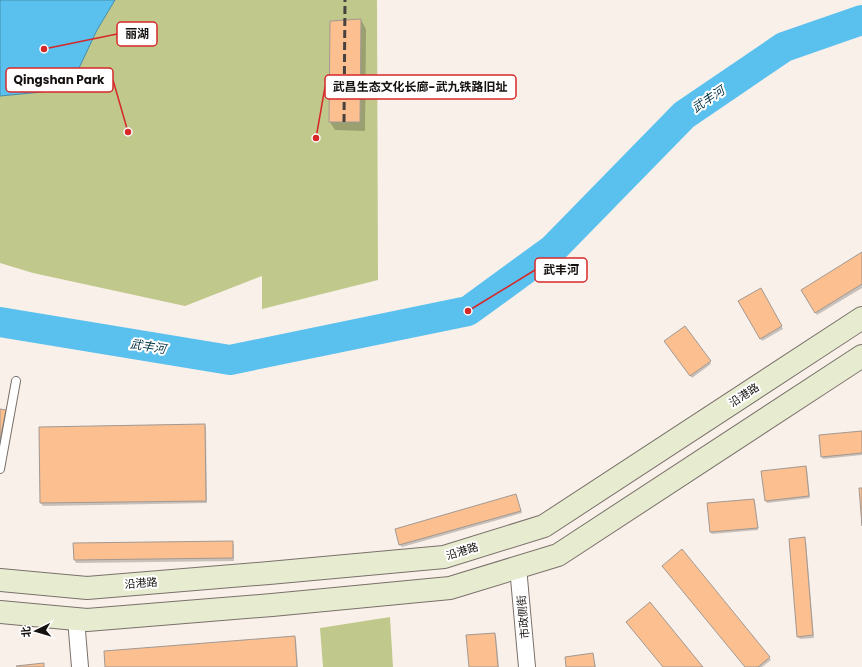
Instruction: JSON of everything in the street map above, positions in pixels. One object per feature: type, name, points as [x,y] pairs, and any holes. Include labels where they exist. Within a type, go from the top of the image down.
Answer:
[{"type":"main road","name":"沿港路","points":[[0,580],[87,588],[444,557],[544,526],[862,318]]},
{"type":"main road","points":[[0,612],[87,620],[272,605],[450,588],[558,555],[862,356]]},
{"type":"main road","points":[[683,435],[700,462]]},
{"type":"street","name":"市政侧街","points":[[518,567],[527,667]]},
{"type":"street","points":[[76,619],[80,667]]},
{"type":"lane","points":[[0,469],[16,381]]},
{"type":"green space","points":[[0,0],[377,0],[378,280],[262,309],[262,276],[185,306],[33,273],[0,263]]},
{"type":"green space","points":[[390,617],[393,667],[323,667],[320,628]]},
{"type":"water","points":[[0,0],[115,0],[97,30],[79,68],[42,92],[0,96]]},
{"type":"building","points":[[361,19],[360,122],[329,122],[330,21]]},
{"type":"building","points":[[862,252],[862,284],[815,313],[801,290]]},
{"type":"building","points":[[761,288],[782,326],[760,339],[738,301]]},
{"type":"building","points":[[685,326],[711,361],[690,376],[664,341]]},
{"type":"building","points":[[0,409],[6,410],[0,440]]},
{"type":"building","points":[[205,424],[206,501],[40,503],[39,427]]},
{"type":"building","points":[[862,431],[862,453],[821,457],[819,435]]},
{"type":"building","points":[[806,466],[809,496],[765,501],[761,471]]},
{"type":"building","points":[[859,488],[862,488],[862,526]]},
{"type":"building","points":[[516,494],[521,511],[399,545],[395,529]]},
{"type":"building","points":[[754,499],[758,528],[710,532],[707,503]]},
{"type":"building","points":[[805,537],[813,635],[797,637],[789,539]]},
{"type":"building","points":[[233,541],[233,558],[74,560],[73,543]]},
{"type":"building","points":[[682,549],[770,657],[758,667],[745,667],[662,566]]},
{"type":"building","points":[[650,602],[703,667],[663,667],[626,622]]},
{"type":"building","points":[[495,633],[498,667],[469,667],[466,635]]},
{"type":"building","points":[[295,636],[297,667],[105,667],[104,651]]},
{"type":"building","points":[[593,653],[595,667],[566,667],[565,657]]},
{"type":"building","points":[[44,663],[44,667],[16,666]]},
{"type":"waterway","name":"武丰河","points":[[0,322],[230,360],[468,311],[553,249],[684,115],[784,47],[862,20]]},
{"type":"railway","points":[[344,122],[345,0]]},
{"type":"place","name":"丽湖","points":[[44,49]]},
{"type":"place","name":"Qingshan Park","points":[[128,132]]},
{"type":"place","name":"武昌生态文化长廊-武九铁路旧址","points":[[316,138]]},
{"type":"place","name":"武丰河","points":[[468,311]]}]
